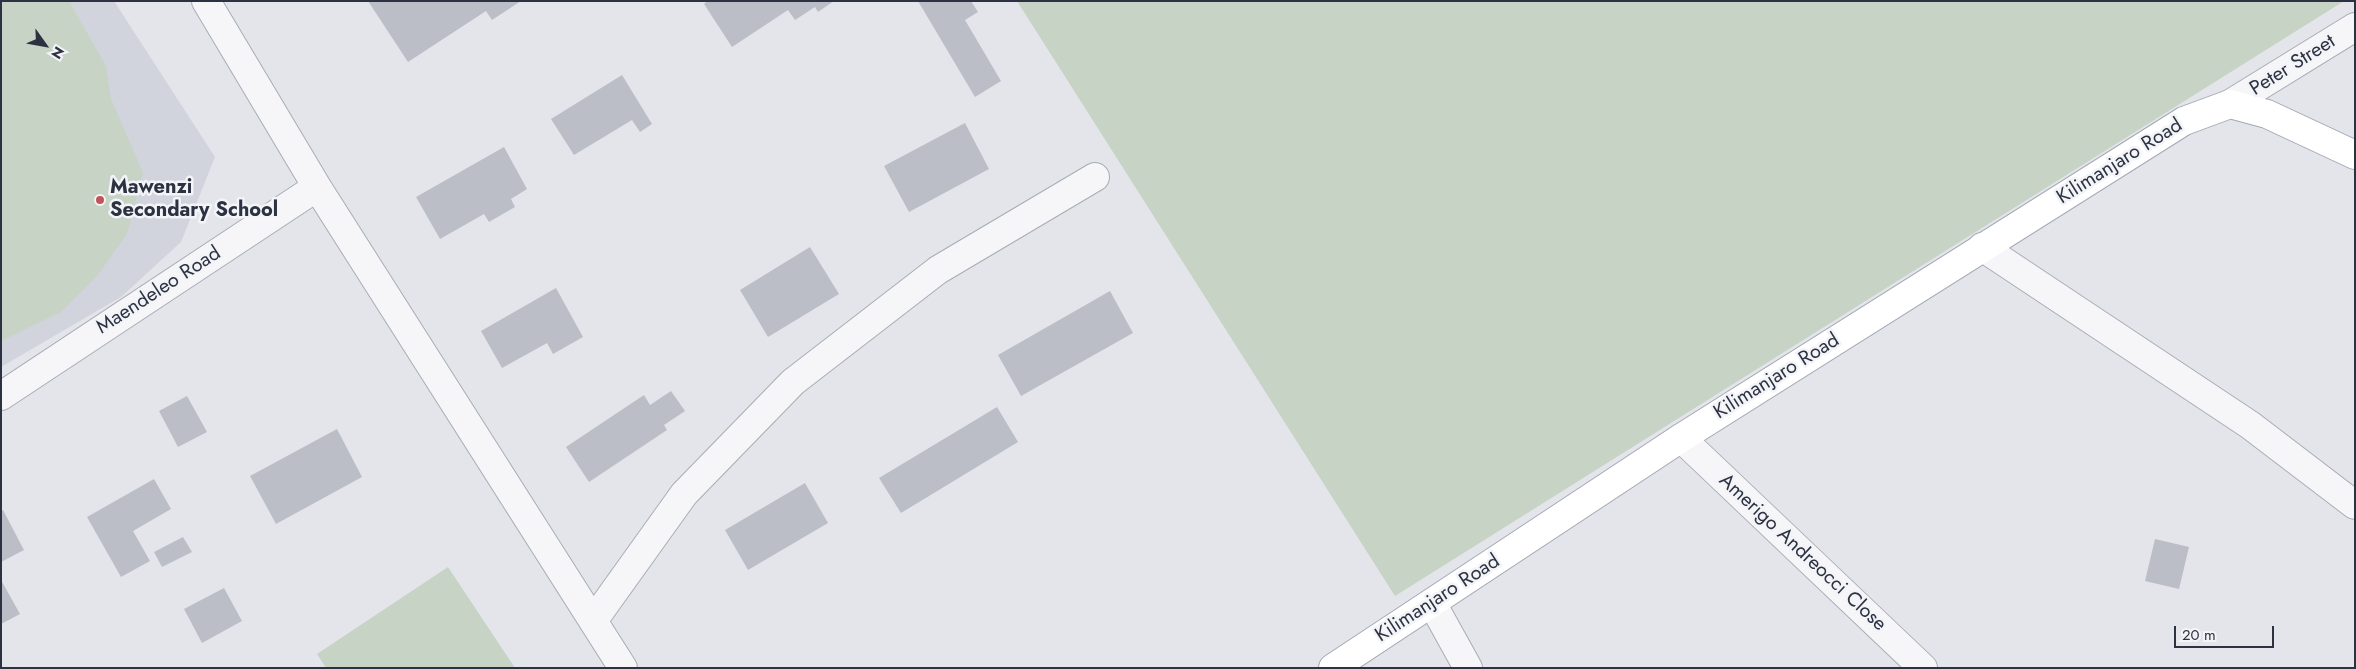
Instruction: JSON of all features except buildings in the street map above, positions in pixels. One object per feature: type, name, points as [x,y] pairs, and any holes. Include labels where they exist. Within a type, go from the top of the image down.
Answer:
[{"type":"main road","points":[[2230,104],[2267,114],[2355,155]]},
{"type":"main road","name":"Kilimanjaro Road","points":[[1333,668],[1681,438],[1982,247],[2184,121],[2230,104]]},
{"type":"street","points":[[206,1],[317,187],[623,668]]},
{"type":"street","name":"Peter Street","points":[[2230,104],[2355,27]]},
{"type":"street","points":[[593,621],[684,494],[793,382],[938,270],[1095,177]]},
{"type":"street","name":"Maendeleo Road","points":[[1,396],[317,187]]},
{"type":"street","points":[[1982,247],[2250,426],[2355,505]]},
{"type":"street","name":"Amerigo Andreocci Close","points":[[1681,438],[1923,668]]},
{"type":"street","points":[[1432,603],[1468,668]]},
{"type":"shaded area","name":"Mawenzi Secondary School","points":[[1,1],[114,1],[215,157],[181,242],[121,297],[1,367]]},
{"type":"green space","name":"Mawenzi Secondary School","points":[[1,1],[69,1],[106,66],[111,99],[143,173],[127,234],[97,276],[61,312],[1,341]]},
{"type":"green space","points":[[1017,1],[2344,1],[1395,596]]},
{"type":"green space","points":[[448,567],[515,668],[326,668],[317,654]]},
{"type":"place","name":"Mawenzi Secondary School","points":[[100,200]]}]
